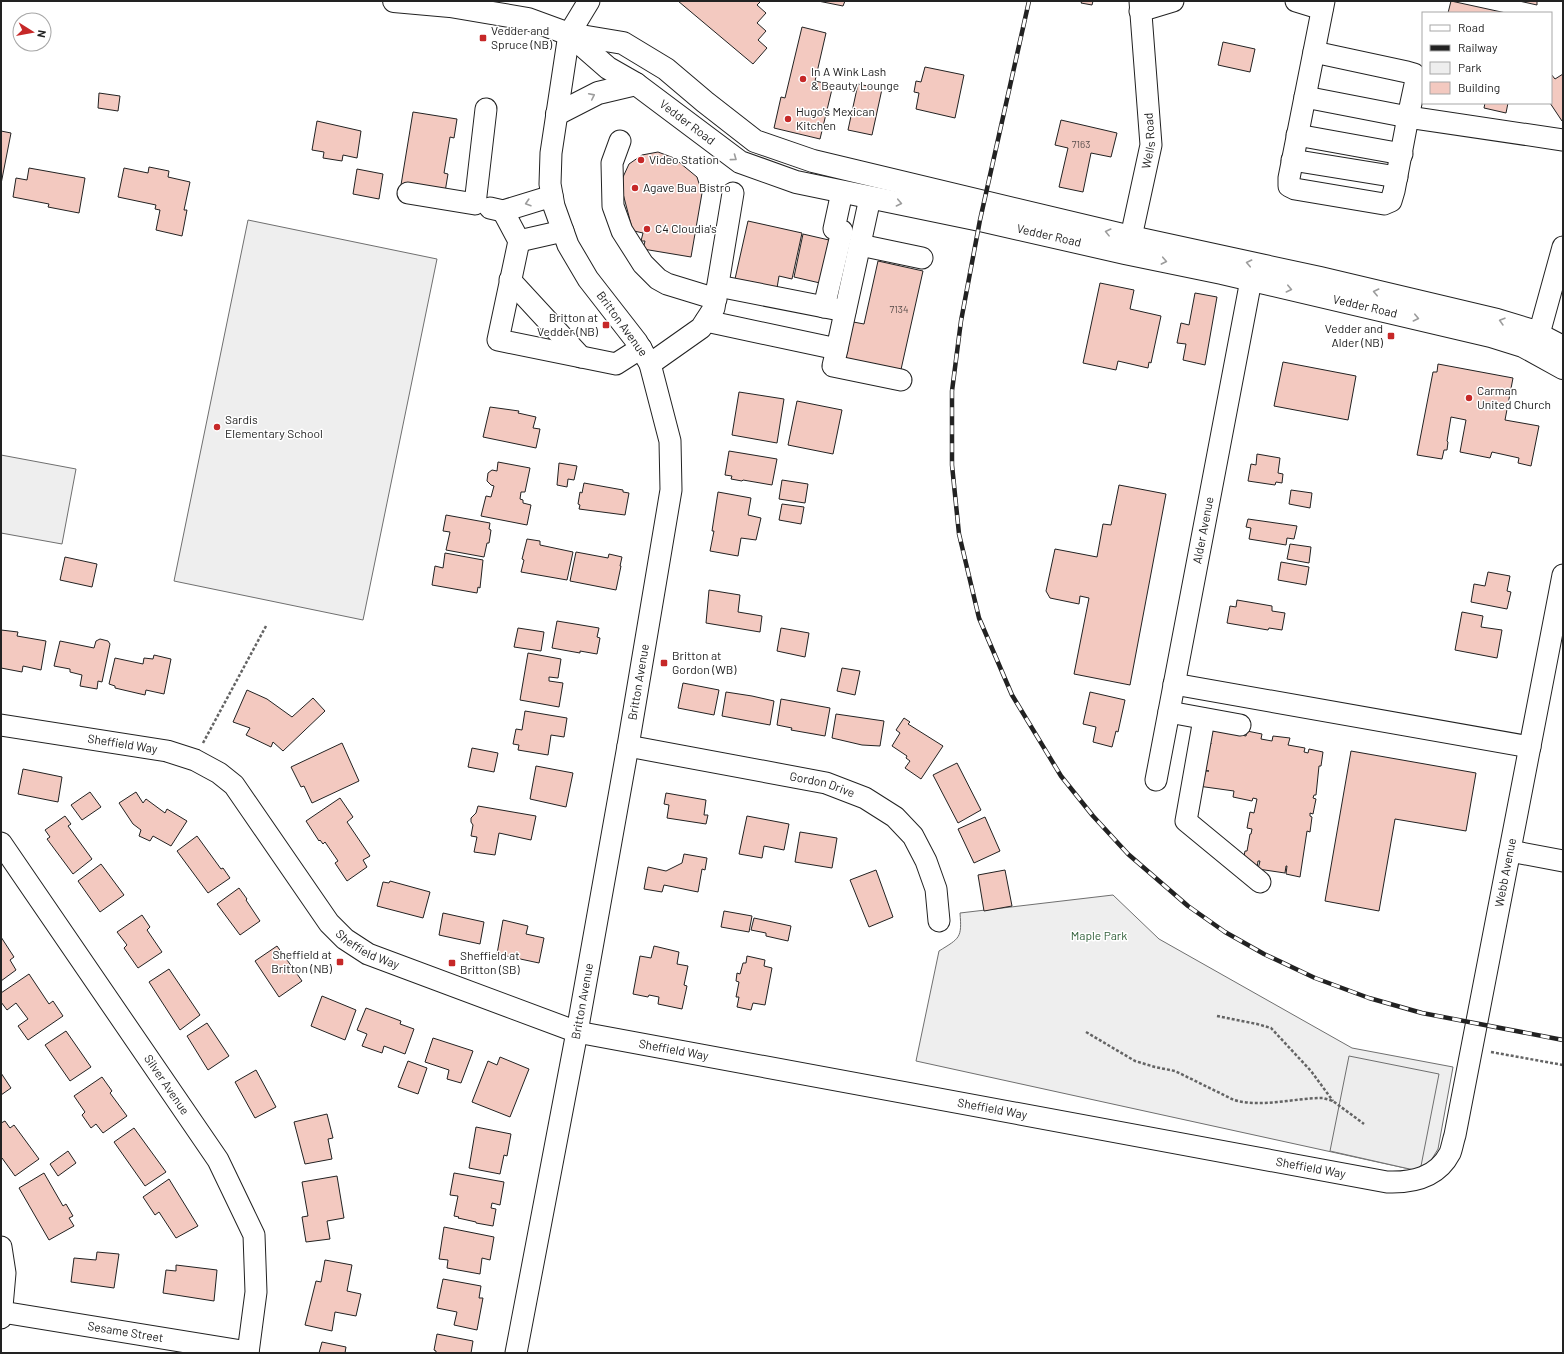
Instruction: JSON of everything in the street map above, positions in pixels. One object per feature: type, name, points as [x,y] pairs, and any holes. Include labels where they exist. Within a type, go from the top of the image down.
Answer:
[{"type":"main road","name":"Vedder Road","points":[[394,1],[450,6],[528,19],[569,34],[623,43],[666,69],[755,141],[813,161],[1128,245],[1251,280],[1492,336],[1523,346],[1536,343],[1563,347]]},
{"type":"main road","name":"Vedder Road","points":[[569,34],[608,68],[636,84],[740,162],[796,182],[980,220],[1320,278],[1497,320],[1530,330],[1536,343],[1563,368]]},
{"type":"main road","points":[[557,114],[598,93],[636,84]]},
{"type":"street","points":[[569,34],[589,1]]},
{"type":"street","points":[[1140,6],[1173,1]]},
{"type":"street","points":[[1296,1],[1323,5],[1292,160],[1289,178],[1290,186],[1295,189],[1384,204],[1391,201],[1402,154],[1416,80],[1414,74],[1314,52]]},
{"type":"street","name":"Wells Road","points":[[1128,245],[1151,145],[1140,6]]},
{"type":"street","name":"Britton Avenue","points":[[516,1353],[577,1032],[628,746],[671,490],[670,442],[645,356],[588,279],[568,245],[554,206],[550,184],[551,153],[569,34]]},
{"type":"street","points":[[1305,97],[1408,117],[1563,140]]},
{"type":"street","points":[[475,204],[486,109]]},
{"type":"street","points":[[1297,135],[1402,154]]},
{"type":"street","points":[[620,141],[612,163],[613,206],[622,231],[642,264],[658,278],[667,284],[717,293],[845,311]]},
{"type":"street","points":[[1292,160],[1397,177]]},
{"type":"street","points":[[824,307],[842,231],[834,229],[842,192]]},
{"type":"street","points":[[408,193],[475,204],[503,211],[552,196]]},
{"type":"street","points":[[503,211],[519,240],[498,340],[616,364],[645,356],[701,328],[706,321],[714,308],[733,193]]},
{"type":"street","points":[[870,198],[833,366],[901,380]]},
{"type":"street","points":[[519,240],[563,231]]},
{"type":"street","points":[[860,245],[922,258]]},
{"type":"street","points":[[1536,343],[1563,247]]},
{"type":"street","points":[[510,280],[581,357]]},
{"type":"street","name":"Alder Avenue","points":[[1156,780],[1251,280]]},
{"type":"street","points":[[706,321],[837,348]]},
{"type":"street","name":"Webb Avenue","points":[[1440,1166],[1450,1153],[1455,1135],[1530,747],[1561,599],[1563,576]]},
{"type":"street","points":[[1174,684],[1530,747]]},
{"type":"street","points":[[1168,712],[1240,725]]},
{"type":"street","points":[[1204,719],[1186,821],[1260,882]]},
{"type":"street","name":"Sheffield Way","points":[[2,729],[167,751],[195,760],[219,773],[234,786],[329,923],[345,940],[368,954],[577,1032],[1388,1182],[1403,1183],[1418,1180],[1440,1166]]},
{"type":"street","name":"Gordon Drive","points":[[628,746],[826,783],[865,798],[895,817],[914,836],[926,861],[936,889],[939,921]]},
{"type":"street","name":"Silver Avenue","points":[[1,843],[218,1160],[254,1236],[256,1292],[248,1352]]},
{"type":"street","points":[[1510,851],[1563,861]]},
{"type":"street","points":[[1,1247],[4,1273],[1,1315]]},
{"type":"street","name":"Sesame Street","points":[[1,1315],[248,1352]]},
{"type":"path","points":[[195,760],[266,626]]},
{"type":"path","points":[[1217,1016],[1271,1028],[1311,1070],[1333,1101],[1364,1124]]},
{"type":"path","points":[[1086,1032],[1135,1061],[1175,1071],[1234,1100],[1256,1103],[1323,1098],[1333,1101]]},
{"type":"path","points":[[1472,1049],[1563,1065]]},
{"type":"green space","points":[[248,220],[437,259],[363,620],[174,581]]},
{"type":"green space","points":[[1,455],[76,469],[62,544],[1,533]]},
{"type":"green space","name":"Maple Park","points":[[1113,895],[1159,939],[1352,1048],[1453,1067],[1438,1149],[1430,1162],[1414,1170],[916,1061],[939,951],[955,940],[960,933],[960,913]]},
{"type":"shaded area","points":[[1349,1056],[1439,1074],[1421,1166],[1414,1170],[1330,1151]]},
{"type":"building","points":[[678,1],[761,1],[757,5],[766,13],[757,23],[766,31],[758,40],[767,48],[753,64]]},
{"type":"building","points":[[818,1],[845,1],[843,6]]},
{"type":"building","points":[[1082,1],[1093,1],[1092,5],[1081,3]]},
{"type":"building","points":[[1451,1],[1501,12],[1448,12]]},
{"type":"building","points":[[1519,1],[1537,1],[1537,5]]},
{"type":"building","points":[[802,27],[826,33],[815,81],[833,85],[820,139],[774,128],[781,97],[785,98]]},
{"type":"building","points":[[1223,42],[1255,49],[1250,72],[1218,65]]},
{"type":"building","points":[[925,67],[964,75],[955,118],[916,109],[919,93],[914,92],[916,81],[921,82]]},
{"type":"building","points":[[1563,74],[1563,120],[1562,121],[1551,104],[1552,104],[1552,75],[1555,79]]},
{"type":"building","points":[[858,84],[882,89],[872,135],[848,130]]},
{"type":"building","points":[[99,93],[120,96],[118,111],[98,108]]},
{"type":"building","points":[[1485,104],[1508,104],[1506,113],[1484,108]]},
{"type":"building","points":[[413,112],[457,119],[454,138],[450,137],[444,173],[448,174],[445,192],[401,185]]},
{"type":"building","points":[[1061,120],[1117,133],[1111,157],[1091,153],[1083,192],[1059,187],[1068,148],[1055,145]]},
{"type":"building","points":[[317,121],[361,131],[357,158],[343,155],[342,161],[323,158],[324,152],[312,150]]},
{"type":"building","points":[[1,131],[11,133],[1,184]]},
{"type":"building","points":[[658,152],[674,158],[697,177],[702,193],[691,257],[643,249],[645,241],[641,241],[643,233],[634,231],[632,228],[621,186],[623,177],[629,164],[642,155]]},
{"type":"building","points":[[149,167],[169,171],[168,177],[190,182],[184,210],[187,210],[182,236],[156,230],[160,210],[155,209],[156,205],[118,197],[124,168],[148,173]]},
{"type":"building","points":[[29,168],[85,178],[79,213],[48,207],[49,204],[13,197],[16,178],[27,180]]},
{"type":"building","points":[[357,169],[383,174],[379,199],[353,194]]},
{"type":"building","points":[[748,221],[802,233],[792,279],[779,276],[777,288],[735,279]]},
{"type":"building","points":[[803,234],[829,240],[820,283],[794,277]]},
{"type":"building","points":[[878,261],[923,271],[900,374],[838,363],[848,321],[864,324]]},
{"type":"building","points":[[1100,283],[1134,290],[1130,309],[1161,316],[1151,363],[1149,362],[1148,368],[1118,361],[1116,370],[1083,363]]},
{"type":"building","points":[[1195,293],[1217,297],[1205,365],[1183,360],[1186,344],[1177,343],[1181,323],[1189,325]]},
{"type":"building","points":[[1283,362],[1356,376],[1348,420],[1274,406]]},
{"type":"building","name":"Carman United Church","points":[[1438,364],[1513,378],[1505,420],[1539,426],[1531,466],[1518,463],[1519,458],[1492,452],[1490,458],[1460,452],[1466,420],[1451,417],[1447,450],[1444,450],[1442,459],[1417,455],[1433,372],[1437,372]]},
{"type":"building","points":[[739,392],[784,399],[777,443],[732,435]]},
{"type":"building","points":[[797,401],[842,410],[833,454],[788,445]]},
{"type":"building","points":[[490,407],[519,411],[518,413],[536,417],[533,428],[540,429],[536,448],[483,437]]},
{"type":"building","points":[[729,451],[777,459],[772,485],[731,479],[732,476],[725,475]]},
{"type":"building","points":[[1257,454],[1280,458],[1278,473],[1283,474],[1282,483],[1276,482],[1275,485],[1248,481],[1251,464],[1256,465]]},
{"type":"building","points":[[498,462],[530,468],[525,492],[521,492],[520,499],[523,500],[523,503],[531,505],[527,525],[481,516],[486,496],[491,497],[494,486],[487,481],[488,473],[492,470],[497,471]]},
{"type":"building","points":[[559,463],[577,466],[574,480],[568,479],[567,487],[557,485]]},
{"type":"building","points":[[782,480],[808,484],[805,503],[779,499]]},
{"type":"building","points":[[584,483],[623,490],[623,492],[629,493],[625,515],[579,509],[580,505],[578,504],[580,492],[582,493]]},
{"type":"building","points":[[1119,485],[1166,494],[1130,685],[1074,674],[1089,598],[1080,596],[1079,604],[1050,598],[1046,591],[1055,549],[1097,557],[1103,524],[1111,525]]},
{"type":"building","points":[[1291,490],[1312,493],[1310,508],[1289,504]]},
{"type":"building","points":[[718,492],[751,498],[748,515],[761,518],[756,540],[741,538],[738,556],[710,551],[714,531],[712,531]]},
{"type":"building","points":[[782,504],[804,507],[801,524],[779,520]]},
{"type":"building","points":[[446,515],[490,523],[489,529],[491,530],[489,543],[487,543],[484,557],[446,550],[450,532],[443,531]]},
{"type":"building","points":[[1248,519],[1297,526],[1294,539],[1287,538],[1286,545],[1249,539],[1251,528],[1246,527]]},
{"type":"building","points":[[527,539],[540,541],[540,545],[573,552],[567,580],[521,572],[524,560],[522,559]]},
{"type":"building","points":[[1290,544],[1311,547],[1309,563],[1287,559]]},
{"type":"building","points":[[576,552],[608,558],[609,554],[622,557],[616,590],[570,581]]},
{"type":"building","points":[[445,553],[483,560],[480,588],[478,587],[477,593],[432,585],[435,566],[443,568]]},
{"type":"building","points":[[65,557],[97,564],[92,587],[60,580]]},
{"type":"building","points":[[1281,562],[1309,567],[1306,585],[1278,580]]},
{"type":"building","points":[[1488,572],[1510,576],[1507,591],[1511,592],[1507,609],[1471,602],[1474,584],[1485,586]]},
{"type":"building","points":[[709,590],[740,595],[738,612],[762,616],[760,632],[706,623]]},
{"type":"building","points":[[1237,600],[1272,606],[1272,611],[1285,613],[1282,630],[1269,628],[1268,630],[1227,623],[1230,606],[1236,607]]},
{"type":"building","points":[[1462,612],[1483,616],[1481,627],[1502,630],[1497,658],[1455,650]]},
{"type":"building","points":[[557,621],[599,628],[597,637],[600,638],[597,654],[580,651],[580,653],[552,648]]},
{"type":"building","points":[[518,628],[544,632],[541,651],[514,647]]},
{"type":"building","points":[[781,628],[809,633],[805,657],[777,651]]},
{"type":"building","points":[[1,630],[18,632],[17,636],[46,641],[41,670],[23,666],[22,672],[1,668]]},
{"type":"building","points":[[100,639],[108,641],[110,644],[102,682],[98,681],[97,689],[80,686],[82,675],[70,672],[70,669],[54,666],[60,641],[94,648],[96,641]]},
{"type":"building","points":[[528,653],[561,659],[558,678],[549,677],[549,681],[563,683],[559,707],[520,700]]},
{"type":"building","points":[[154,655],[171,659],[164,694],[146,690],[145,695],[115,688],[115,686],[109,684],[115,658],[143,664],[144,658],[153,659]]},
{"type":"building","points":[[842,668],[860,671],[855,695],[837,691]]},
{"type":"building","points":[[683,683],[719,690],[714,715],[678,708]]},
{"type":"building","points":[[247,690],[267,699],[292,717],[313,698],[325,711],[283,751],[273,742],[271,747],[246,735],[250,728],[233,722]]},
{"type":"building","points":[[726,692],[774,701],[770,725],[722,716]]},
{"type":"building","points":[[1090,692],[1125,700],[1118,732],[1116,731],[1112,747],[1093,742],[1096,727],[1083,724]]},
{"type":"building","points":[[781,699],[830,708],[825,736],[791,730],[792,728],[777,725]]},
{"type":"building","points":[[525,711],[567,718],[564,737],[551,735],[548,755],[518,750],[519,745],[513,744],[516,729],[522,730]]},
{"type":"building","points":[[836,714],[884,721],[880,746],[862,745],[832,738]]},
{"type":"building","points":[[904,718],[910,722],[908,724],[943,746],[921,779],[905,768],[910,761],[906,758],[907,756],[892,746],[900,733],[896,730]]},
{"type":"building","points":[[1209,728],[1246,736],[1247,731],[1262,734],[1261,739],[1272,741],[1273,736],[1290,738],[1288,745],[1305,748],[1304,752],[1308,753],[1309,749],[1323,752],[1321,766],[1319,766],[1316,795],[1314,795],[1313,798],[1316,799],[1313,814],[1310,813],[1310,816],[1312,817],[1310,832],[1307,831],[1300,877],[1286,874],[1287,866],[1285,873],[1258,869],[1260,861],[1258,861],[1257,868],[1242,866],[1252,829],[1247,828],[1250,812],[1254,813],[1257,799],[1253,798],[1252,801],[1233,797],[1234,791],[1198,786],[1201,771],[1209,771],[1202,770],[1207,744],[1211,744],[1206,742]]},
{"type":"building","points":[[342,743],[359,781],[312,803],[304,786],[301,787],[291,767]]},
{"type":"building","points":[[472,748],[498,753],[494,772],[468,767]]},
{"type":"building","points":[[1351,751],[1476,773],[1466,831],[1395,819],[1379,911],[1325,901]]},
{"type":"building","points":[[957,763],[981,810],[958,823],[933,775]]},
{"type":"building","points":[[536,766],[573,773],[566,807],[530,799]]},
{"type":"building","points":[[23,769],[62,777],[58,802],[18,794]]},
{"type":"building","points":[[90,792],[101,807],[82,820],[71,805]]},
{"type":"building","points":[[136,792],[143,803],[146,799],[165,813],[167,809],[187,821],[171,846],[153,836],[150,841],[139,836],[141,830],[133,824],[119,803]]},
{"type":"building","points":[[666,793],[706,800],[704,815],[708,815],[706,824],[667,818],[669,805],[664,804]]},
{"type":"building","points":[[340,798],[353,817],[347,822],[370,856],[363,860],[367,867],[347,881],[335,863],[338,861],[325,842],[323,844],[320,840],[319,841],[306,821]]},
{"type":"building","points":[[478,806],[536,816],[531,840],[499,833],[495,855],[474,852],[477,837],[471,836],[473,825],[471,818],[476,813]]},
{"type":"building","points":[[65,816],[71,824],[68,826],[92,859],[73,874],[47,839],[50,837],[45,830]]},
{"type":"building","points":[[747,816],[789,824],[784,850],[764,846],[762,858],[739,854]]},
{"type":"building","points":[[985,817],[1000,851],[974,863],[958,829]]},
{"type":"building","points":[[800,832],[837,838],[832,868],[795,862]]},
{"type":"building","points":[[197,836],[221,869],[223,868],[230,878],[208,893],[177,851]]},
{"type":"building","points":[[684,854],[707,858],[705,870],[702,869],[698,892],[664,885],[662,892],[644,889],[648,867],[666,871],[682,863]]},
{"type":"building","points":[[101,864],[124,895],[100,912],[78,881]]},
{"type":"building","points":[[876,870],[893,917],[869,927],[850,880]]},
{"type":"building","points":[[1005,870],[1012,906],[984,911],[978,875]]},
{"type":"building","points":[[390,881],[430,892],[423,918],[377,906],[383,882],[389,883]]},
{"type":"building","points":[[239,888],[260,921],[240,935],[217,904]]},
{"type":"building","points":[[724,911],[752,916],[749,932],[721,927]]},
{"type":"building","points":[[443,913],[484,922],[480,944],[439,935]]},
{"type":"building","points":[[142,915],[150,927],[147,930],[162,952],[138,968],[124,948],[127,945],[117,932]]},
{"type":"building","points":[[754,918],[791,926],[788,941],[766,936],[766,933],[751,930]]},
{"type":"building","points":[[503,920],[528,926],[526,934],[544,938],[539,963],[497,954]]},
{"type":"building","points":[[1,937],[14,957],[10,960],[16,970],[1,981]]},
{"type":"building","points":[[277,946],[302,981],[279,997],[255,961]]},
{"type":"building","points":[[654,946],[679,952],[677,964],[688,966],[684,985],[687,986],[682,1009],[658,1004],[659,997],[649,995],[648,997],[633,994],[640,956],[651,958]]},
{"type":"building","points":[[747,956],[765,960],[764,966],[772,968],[765,1005],[753,1003],[751,1010],[737,1007],[739,997],[736,997],[739,982],[736,981],[737,973],[740,974],[743,963],[746,963]]},
{"type":"building","points":[[169,969],[200,1015],[180,1030],[149,982]]},
{"type":"building","points":[[29,974],[49,1004],[53,1001],[63,1016],[28,1040],[18,1026],[28,1019],[16,1003],[7,1010],[1,1002],[1,993]]},
{"type":"building","points":[[322,996],[356,1010],[345,1040],[311,1026]]},
{"type":"building","points":[[366,1008],[401,1021],[400,1024],[414,1029],[405,1054],[384,1046],[382,1053],[362,1046],[367,1034],[357,1030]]},
{"type":"building","points":[[207,1023],[229,1056],[208,1070],[187,1036]]},
{"type":"building","points":[[66,1031],[91,1067],[70,1081],[45,1045]]},
{"type":"building","points":[[433,1038],[473,1051],[461,1083],[447,1079],[449,1070],[425,1062]]},
{"type":"building","points":[[500,1057],[529,1069],[510,1117],[472,1102],[488,1061],[497,1065]]},
{"type":"building","points":[[408,1061],[427,1068],[418,1094],[398,1087]]},
{"type":"building","points":[[256,1070],[276,1107],[255,1118],[235,1082]]},
{"type":"building","points":[[1,1073],[11,1088],[1,1095]]},
{"type":"building","points":[[102,1077],[112,1091],[110,1093],[127,1116],[103,1133],[96,1124],[91,1128],[82,1115],[85,1112],[74,1096]]},
{"type":"building","points":[[327,1114],[333,1138],[328,1139],[332,1159],[305,1164],[294,1122]]},
{"type":"building","points":[[5,1121],[10,1128],[14,1125],[39,1159],[15,1176],[2,1158],[1,1159],[1,1123]]},
{"type":"building","points":[[476,1127],[511,1134],[507,1156],[504,1155],[500,1174],[469,1168]]},
{"type":"building","points":[[134,1128],[166,1172],[145,1186],[114,1142]]},
{"type":"building","points":[[68,1151],[76,1163],[58,1176],[50,1164]]},
{"type":"building","points":[[44,1173],[63,1206],[66,1204],[73,1216],[69,1218],[74,1226],[49,1240],[19,1188]]},
{"type":"building","points":[[454,1173],[504,1182],[500,1205],[492,1203],[491,1208],[496,1209],[493,1226],[476,1223],[454,1216],[458,1196],[450,1195]]},
{"type":"building","points":[[337,1176],[344,1218],[327,1221],[330,1239],[306,1242],[302,1217],[308,1216],[302,1182]]},
{"type":"building","points":[[169,1179],[198,1226],[176,1238],[159,1212],[155,1215],[143,1197]]},
{"type":"building","points":[[444,1227],[494,1237],[490,1260],[482,1258],[480,1274],[447,1268],[448,1260],[439,1259]]},
{"type":"building","points":[[97,1252],[119,1254],[114,1288],[71,1282],[74,1258],[96,1260]]},
{"type":"building","points":[[325,1260],[352,1265],[347,1291],[361,1294],[356,1316],[335,1312],[332,1331],[305,1325],[316,1281],[321,1282]]},
{"type":"building","points":[[176,1265],[217,1270],[214,1301],[163,1293],[166,1270],[176,1271]]},
{"type":"building","points":[[443,1279],[481,1286],[479,1298],[483,1298],[477,1330],[454,1325],[457,1312],[437,1308]]},
{"type":"building","points":[[437,1334],[473,1341],[471,1353],[436,1353],[434,1350]]},
{"type":"building","points":[[322,1342],[346,1347],[345,1353],[319,1353]]},
{"type":"railway","points":[[1029,1],[980,220],[961,321],[952,391],[952,465],[959,534],[979,618],[1012,695],[1061,776],[1093,816],[1128,854],[1188,906],[1225,932],[1264,954],[1315,978],[1369,998],[1422,1013],[1563,1040]]},
{"type":"place","name":"Vedder and Spruce (NB)","points":[[483,38]]},
{"type":"place","name":"In A Wink Lash & Beauty Lounge","points":[[803,79]]},
{"type":"place","name":"Hugo's Mexican Kitchen","points":[[788,119]]},
{"type":"place","name":"Video Station","points":[[641,160]]},
{"type":"place","name":"Agave Bua Bistro","points":[[635,188]]},
{"type":"place","name":"C4 Cloudia's","points":[[647,229]]},
{"type":"place","name":"Britton at Vedder (NB)","points":[[606,325]]},
{"type":"place","name":"Vedder and Alder (NB)","points":[[1391,336]]},
{"type":"place","name":"Carman United Church","points":[[1469,398]]},
{"type":"place","name":"Sardis Elementary School","points":[[217,427]]},
{"type":"place","name":"Britton at Gordon (WB)","points":[[664,663]]},
{"type":"place","name":"Sheffield at Britton (NB)","points":[[340,962]]},
{"type":"place","name":"Sheffield at Britton (SB)","points":[[452,963]]}]
